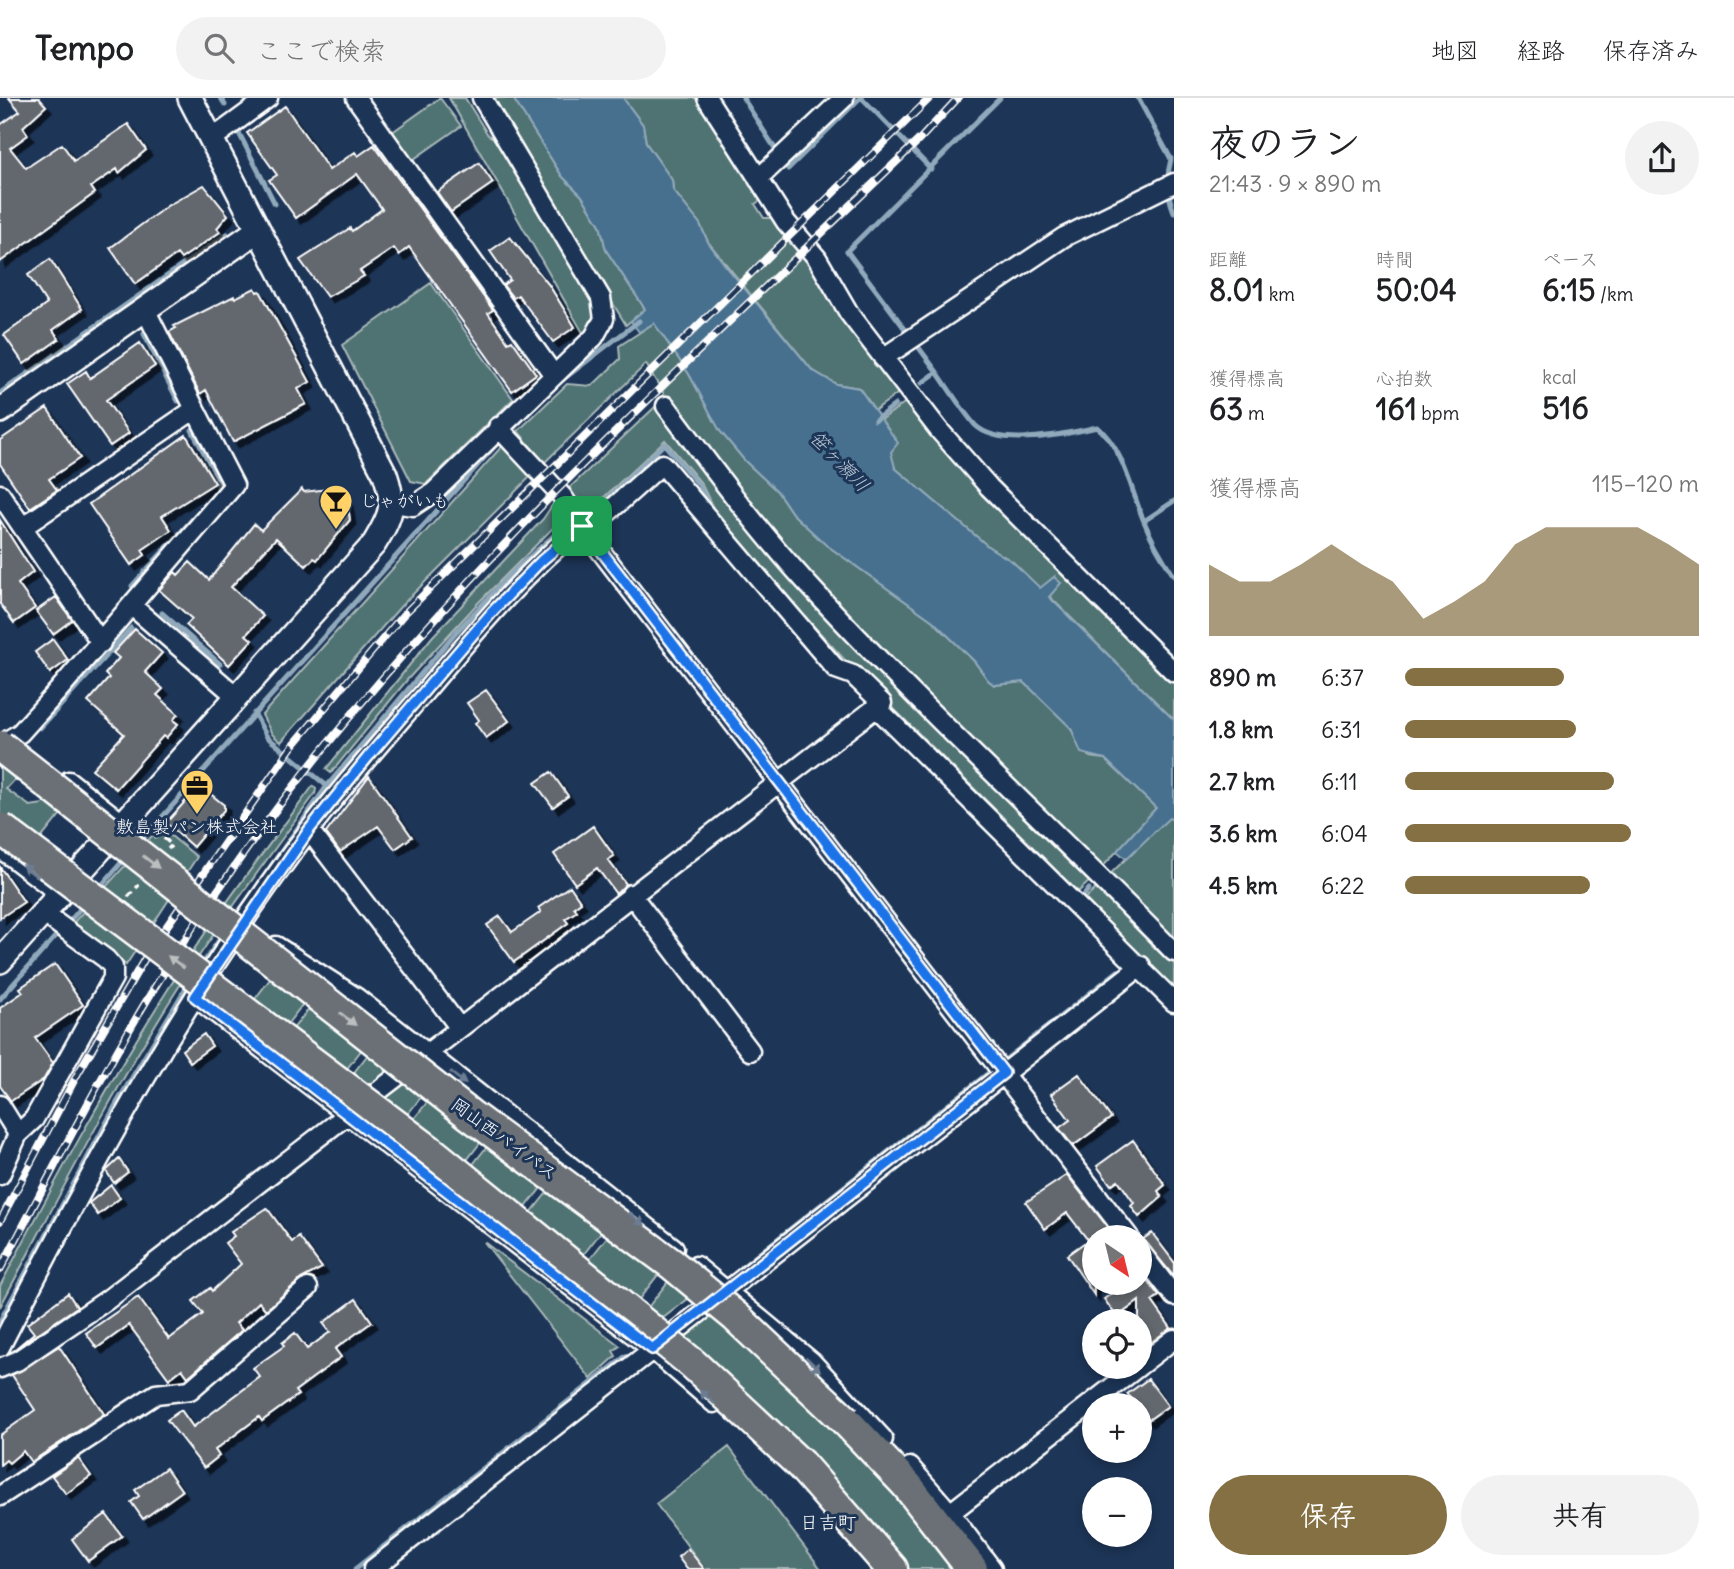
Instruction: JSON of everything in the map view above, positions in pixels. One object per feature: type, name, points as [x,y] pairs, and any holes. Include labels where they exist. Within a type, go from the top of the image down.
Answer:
[{"type":"highway","name":"岡山西バイパス","points":[[3,739],[470,1115],[673,1265],[756,1335],[846,1421],[906,1485],[972,1569]]},
{"type":"highway","points":[[0,828],[434,1154],[693,1364],[801,1465],[892,1569]]},
{"type":"street","points":[[0,961],[374,544],[387,521],[393,503],[385,474],[190,98]]},
{"type":"street","points":[[212,139],[268,98]]},
{"type":"street","points":[[356,98],[553,374]]},
{"type":"street","points":[[393,503],[413,506],[434,492],[503,432],[553,374],[594,337],[604,319],[601,298],[482,98]]},
{"type":"street","points":[[707,98],[786,222],[817,258],[849,313],[939,430],[989,487],[1170,665]]},
{"type":"street","points":[[758,179],[844,98]]},
{"type":"street","points":[[883,358],[1064,237],[1169,186]]},
{"type":"street","points":[[0,411],[258,230]]},
{"type":"street","points":[[122,823],[3,739],[101,643],[234,485],[145,311]]},
{"type":"street","points":[[666,406],[735,499],[802,578],[861,641],[1174,952]]},
{"type":"street","points":[[23,527],[195,409]]},
{"type":"street","points":[[503,432],[562,496],[581,525],[1120,1225]]},
{"type":"street","points":[[0,1347],[120,1122],[195,997],[309,830],[493,611],[541,561],[581,525],[662,464],[836,669],[853,675],[881,703],[107,1300],[18,1361],[0,1368]]},
{"type":"street","points":[[0,494],[101,643]]},
{"type":"street","points":[[132,606],[236,696]]},
{"type":"street","points":[[876,707],[1174,1002]]},
{"type":"street","points":[[309,830],[459,1027]]},
{"type":"street","points":[[0,848],[60,894]]},
{"type":"street","points":[[631,894],[750,1051]]},
{"type":"street","points":[[0,1175],[18,1134],[34,1119],[113,978],[113,967],[106,959],[43,913]]},
{"type":"street","points":[[243,926],[357,999],[727,1290],[812,1362],[950,1513],[992,1569]]},
{"type":"street","points":[[373,1569],[1140,966]]},
{"type":"street","points":[[195,997],[652,1349],[791,1475],[873,1569]]},
{"type":"street","points":[[0,1105],[18,1134]]},
{"type":"street","points":[[1152,1267],[1174,1296]]},
{"type":"street","points":[[0,1496],[156,1394],[190,1390],[308,1289]]},
{"type":"street","points":[[1152,1356],[1174,1339]]},
{"type":"street","points":[[950,1513],[1122,1379]]},
{"type":"path","points":[[157,836],[169,843]]},
{"type":"green space","points":[[440,98],[461,126],[411,161],[391,133]]},
{"type":"green space","points":[[449,98],[465,98],[488,135],[496,139],[591,296],[594,315],[584,335]]},
{"type":"green space","points":[[488,98],[513,98],[562,176],[582,196],[600,225],[606,250],[645,309],[626,325]]},
{"type":"green space","points":[[623,98],[697,98],[763,199],[755,204],[764,218],[772,218],[806,260],[900,392],[875,410],[859,388],[836,384],[812,370],[708,242],[700,224],[673,190],[672,180],[646,143],[643,125]]},
{"type":"green space","points":[[431,283],[513,399],[426,484],[411,481],[342,345]]},
{"type":"green space","points":[[654,323],[689,374],[720,431],[745,461],[777,491],[792,513],[825,544],[933,621],[974,661],[988,680],[995,685],[1024,682],[1071,728],[1079,745],[1090,757],[1105,759],[1156,808],[1099,871],[905,679],[830,600],[696,441],[646,364],[544,463],[518,431],[567,384],[592,386],[620,359],[619,346]]},
{"type":"green space","points":[[907,401],[1174,681],[1174,720],[1049,596],[1054,577],[1040,589],[1013,562],[989,547],[895,468],[881,420]]},
{"type":"green space","points":[[655,407],[666,412],[732,501],[1093,878],[1078,892],[845,660],[783,593],[717,516],[701,483],[665,440],[586,514],[566,491]]},
{"type":"green space","points":[[503,445],[531,476],[401,606],[281,742],[272,734],[262,715]]},
{"type":"green space","points":[[555,501],[561,520],[478,603],[407,680],[331,773],[326,769],[432,637],[543,519]]},
{"type":"green space","points":[[23,752],[34,759],[6,789],[30,806],[43,804],[47,799],[77,794],[27,856],[0,837],[0,765]]},
{"type":"green space","points":[[313,786],[316,789],[315,794],[215,932],[139,1052],[0,1307],[0,1286],[121,1065],[200,941]]},
{"type":"green space","points":[[1169,817],[1174,821],[1174,947],[1105,879]]},
{"type":"green space","points":[[160,827],[197,857],[126,965],[72,924]]},
{"type":"green space","points":[[1100,885],[1174,957],[1174,989],[1085,899]]},
{"type":"green space","points":[[287,957],[411,1047],[412,1054],[346,1101],[238,1021]],"holes":[[[320,982],[326,987],[281,1044],[275,1040]],[[377,1030],[383,1035],[341,1089],[335,1084]]]},
{"type":"green space","points":[[429,1067],[439,1070],[675,1253],[625,1317],[374,1124],[370,1113],[376,1104]],"holes":[[[438,1076],[444,1081],[401,1135],[395,1130]],[[497,1121],[503,1126],[459,1182],[454,1177]],[[559,1165],[565,1170],[518,1229],[513,1224]],[[618,1210],[624,1215],[576,1277],[570,1272]]]},
{"type":"green space","points":[[484,1242],[620,1346],[613,1351],[616,1356],[591,1379]]},
{"type":"green space","points":[[684,1261],[710,1282],[645,1332],[635,1324]]},
{"type":"green space","points":[[729,1301],[904,1499],[956,1569],[904,1569],[666,1351]]},
{"type":"green space","points":[[729,1447],[821,1569],[705,1569],[656,1504]]},
{"type":"water","name":"笹ヶ瀬川","points":[[513,98],[623,98],[643,125],[646,143],[672,180],[673,190],[700,224],[708,242],[725,265],[812,370],[836,384],[859,388],[898,443],[891,452],[895,468],[989,547],[1013,562],[1040,588],[1054,577],[1061,583],[1049,597],[1174,720],[1174,821],[1169,818],[1126,859],[1117,851],[1156,808],[1105,759],[1081,753],[1071,728],[1024,682],[994,685],[933,621],[825,544],[792,513],[777,491],[745,461],[720,431],[689,374],[654,323],[639,332],[631,321],[645,309],[606,250],[600,225],[582,196],[562,176]]},
{"type":"building","points":[[9,98],[39,98],[46,106],[23,127],[28,135],[10,148],[26,168],[62,144],[74,161],[128,124],[146,150],[119,173],[117,169],[91,187],[95,193],[0,262],[0,125],[20,111]]},
{"type":"building","points":[[285,106],[329,170],[355,152],[358,156],[374,145],[493,310],[488,313],[508,342],[512,340],[536,374],[512,391],[409,247],[399,255],[394,248],[360,271],[364,276],[327,297],[300,260],[350,228],[352,231],[382,209],[357,174],[296,218],[269,180],[277,175],[247,133]]},
{"type":"building","points":[[479,163],[493,183],[451,212],[437,192]]},
{"type":"building","points":[[204,185],[228,215],[217,228],[220,232],[181,259],[177,254],[135,284],[110,248],[167,206]]},
{"type":"building","points":[[510,237],[549,285],[575,327],[553,342],[518,295],[513,298],[503,285],[510,280],[490,251]]},
{"type":"building","points":[[50,259],[82,309],[53,330],[59,339],[24,364],[4,335],[47,304],[28,275]]},
{"type":"building","points":[[255,288],[257,292],[260,291],[310,382],[298,389],[306,404],[233,442],[206,390],[200,394],[169,332],[176,328],[174,326]]},
{"type":"building","points":[[140,343],[155,366],[106,400],[129,433],[110,446],[67,384],[86,371],[90,378]]},
{"type":"building","points":[[47,408],[80,458],[49,479],[57,490],[30,508],[0,464],[0,440]]},
{"type":"building","points":[[186,435],[215,483],[162,516],[171,530],[142,550],[145,555],[131,565],[89,504]]},
{"type":"building","points":[[345,487],[350,520],[317,560],[314,558],[306,566],[276,538],[231,587],[263,616],[246,635],[252,640],[229,665],[186,625],[192,619],[159,590],[175,572],[178,575],[190,562],[209,580],[254,524],[261,530],[302,489],[304,492]]},
{"type":"building","points":[[0,520],[33,572],[18,584],[35,608],[14,623],[0,604]]},
{"type":"building","points":[[56,597],[72,620],[53,634],[36,611]]},
{"type":"building","points":[[135,629],[162,653],[145,672],[163,689],[157,695],[178,714],[173,720],[178,724],[166,738],[163,736],[116,789],[92,769],[124,734],[88,702],[109,678],[105,674],[119,658],[113,653]]},
{"type":"building","points":[[53,639],[68,660],[50,673],[35,652]]},
{"type":"building","points":[[486,690],[509,721],[486,738],[475,723],[479,720],[467,703]]},
{"type":"building","points":[[551,772],[568,796],[553,807],[535,783]]},
{"type":"building","points":[[369,776],[412,837],[395,849],[378,826],[340,852],[326,833]]},
{"type":"building","points":[[198,787],[202,787],[224,805],[224,810],[193,847],[166,823]]},
{"type":"building","points":[[593,826],[614,856],[608,860],[626,884],[616,894],[597,868],[575,884],[554,854]]},
{"type":"building","points":[[0,867],[24,902],[0,918]]},
{"type":"building","points":[[570,886],[581,902],[574,907],[577,911],[565,919],[568,923],[514,962],[487,925],[500,916],[512,932],[541,912],[538,908]]},
{"type":"building","points":[[55,964],[83,1005],[35,1038],[53,1063],[44,1079],[11,1101],[0,1086],[0,1008],[23,992],[20,988]]},
{"type":"building","points":[[204,1034],[212,1046],[190,1062],[182,1050]]},
{"type":"building","points":[[1079,1074],[1111,1118],[1073,1146],[1059,1128],[1070,1120],[1051,1094]]},
{"type":"building","points":[[1133,1140],[1165,1185],[1158,1191],[1162,1197],[1139,1217],[1131,1206],[1134,1203],[1118,1180],[1111,1185],[1097,1166]]},
{"type":"building","points":[[119,1159],[128,1172],[114,1183],[106,1171]]},
{"type":"building","points":[[1067,1175],[1106,1225],[1082,1225],[1082,1232],[1067,1213],[1045,1229],[1026,1202]]},
{"type":"building","points":[[111,1185],[120,1198],[98,1215],[89,1203]]},
{"type":"building","points":[[267,1208],[292,1242],[299,1237],[322,1268],[301,1279],[266,1310],[259,1302],[236,1323],[242,1330],[188,1377],[182,1369],[169,1379],[129,1325],[97,1348],[86,1333],[138,1297],[169,1339],[203,1314],[193,1301],[210,1288],[212,1291],[241,1264],[225,1243],[234,1236],[231,1232]]},
{"type":"building","points":[[1152,1233],[1174,1262],[1174,1277],[1152,1250]]},
{"type":"building","points":[[1082,1244],[1082,1277],[1067,1255]]},
{"type":"building","points":[[1152,1287],[1159,1296],[1152,1301],[1171,1328],[1152,1342],[1152,1309],[1139,1309],[1139,1301],[1128,1309],[1111,1309],[1104,1299],[1110,1295],[1152,1295]]},
{"type":"building","points":[[68,1293],[77,1307],[15,1349],[34,1333],[27,1324]]},
{"type":"building","points":[[356,1299],[372,1322],[335,1349],[341,1357],[295,1391],[298,1395],[262,1421],[259,1417],[215,1450],[219,1456],[204,1468],[167,1420],[181,1410],[193,1427],[260,1377],[253,1368],[284,1346],[282,1343],[295,1333],[307,1349],[330,1332],[323,1323]]},
{"type":"building","points":[[59,1346],[104,1414],[31,1462],[23,1451],[9,1463],[6,1460],[0,1465],[0,1435],[35,1410],[12,1375]]},
{"type":"building","points":[[1148,1379],[1168,1406],[1152,1417],[1152,1393],[1128,1393]]},
{"type":"building","points":[[78,1458],[91,1476],[66,1494],[52,1476]]},
{"type":"building","points":[[166,1468],[182,1491],[143,1519],[131,1502],[139,1496],[135,1490]]},
{"type":"building","points":[[106,1514],[122,1536],[88,1561],[72,1539]]},
{"type":"building","points":[[688,1549],[704,1569],[687,1569],[678,1557]]},
{"type":"waterway","points":[[221,98],[225,105]]},
{"type":"waterway","points":[[743,98],[788,169],[860,98]]},
{"type":"waterway","points":[[862,98],[931,169]]},
{"type":"waterway","points":[[937,372],[847,251],[1000,98]]},
{"type":"waterway","points":[[1138,98],[1171,159],[1168,186],[1174,212]]},
{"type":"waterway","points":[[240,135],[275,204]]},
{"type":"waterway","points":[[0,393],[227,234]]},
{"type":"waterway","points":[[561,381],[639,321]]},
{"type":"waterway","points":[[144,334],[178,401]]},
{"type":"waterway","points":[[922,383],[937,372],[975,425],[1000,436],[1034,438],[1097,427],[1120,457],[1146,526],[1174,576]]},
{"type":"waterway","points":[[138,844],[493,448],[544,398]]},
{"type":"waterway","points":[[875,420],[895,405]]},
{"type":"waterway","points":[[132,586],[217,492],[219,481],[192,430]]},
{"type":"waterway","points":[[234,919],[327,786],[456,632],[514,571],[563,527],[587,518],[664,444],[699,485],[712,511]]},
{"type":"waterway","points":[[1144,521],[1174,501]]},
{"type":"waterway","points":[[162,613],[220,664]]},
{"type":"waterway","points":[[40,728],[131,628]]},
{"type":"waterway","points":[[830,649],[847,667]]},
{"type":"waterway","points":[[254,713],[267,737],[327,786]]},
{"type":"waterway","points":[[97,891],[127,856]]},
{"type":"waterway","points":[[1080,900],[1089,889]]},
{"type":"waterway","points":[[69,922],[85,903]]},
{"type":"waterway","points":[[200,968],[224,933]]},
{"type":"waterway","points":[[0,999],[55,937]]},
{"type":"waterway","points":[[1005,1060],[1118,971]]},
{"type":"waterway","points":[[0,1321],[118,1101],[190,981]]},
{"type":"waterway","points":[[742,1267],[991,1071]]},
{"type":"waterway","points":[[355,1569],[626,1356]]},
{"type":"railway","points":[[0,1221],[77,1075],[148,953],[291,748],[403,615],[930,98]]},
{"type":"railway","points":[[0,1270],[145,1003],[238,862],[313,762],[382,679],[529,519],[684,365],[920,139],[958,98]]},
{"type":"place","name":"じゃがいも","points":[[336,531]]},
{"type":"place","name":"敷島製パン株式会社","points":[[197,816]]},
{"type":"district","name":"日吉町","points":[[828,1522]]},
{"type":"route","points":[[582,526],[1004,1073],[652,1349],[195,997],[309,830],[368,757],[493,611],[541,561],[582,526]]}]
